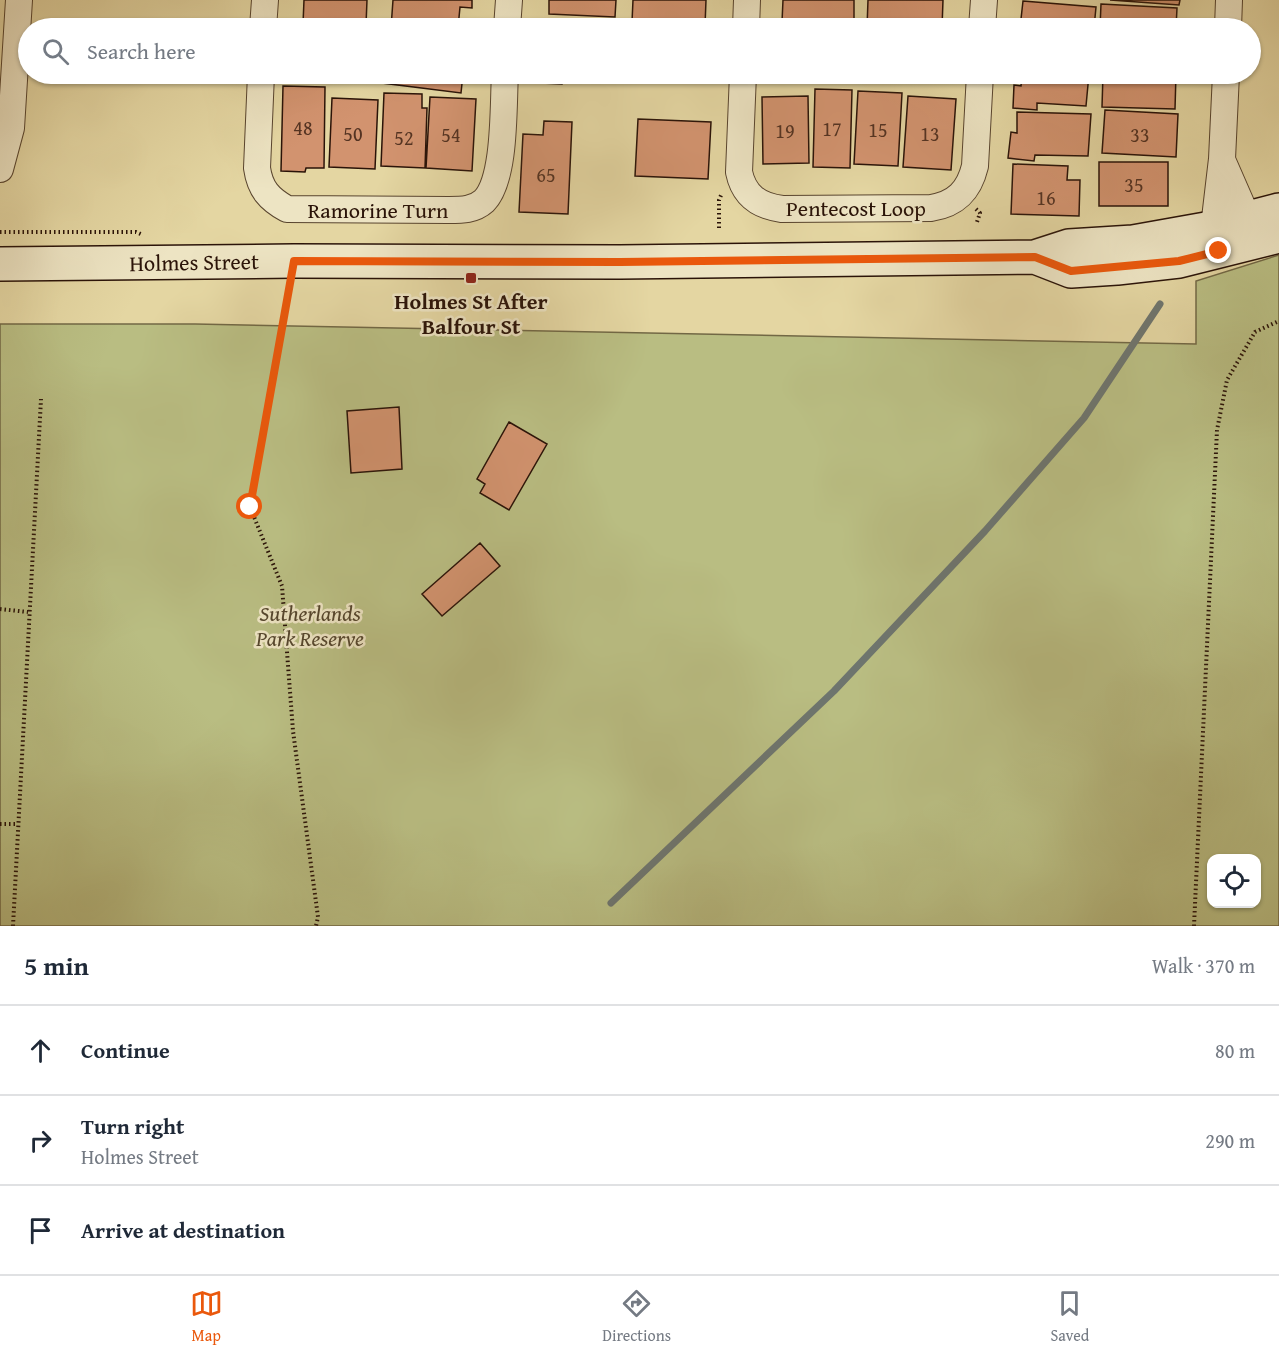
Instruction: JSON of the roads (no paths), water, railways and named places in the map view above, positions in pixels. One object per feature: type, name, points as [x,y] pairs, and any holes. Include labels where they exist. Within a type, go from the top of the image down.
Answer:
[{"type":"main road","name":"Holmes Street","points":[[0,264],[294,261],[620,262],[1035,257],[1069,246],[1217,239],[1266,226]]},
{"type":"street","points":[[263,18],[264,0]]},
{"type":"street","points":[[507,18],[508,0]]},
{"type":"street","points":[[746,18],[747,0]]},
{"type":"street","points":[[983,18],[984,0]]},
{"type":"street","points":[[1228,18],[1229,0]]},
{"type":"street","points":[[0,169],[11,128],[12,9]]},
{"type":"street","name":"Ramorine Turn","points":[[261,84],[257,168],[260,183],[275,202],[287,209],[467,210],[484,200],[494,185],[500,159],[504,84]]},
{"type":"street","name":"Pentecost Loop","points":[[743,84],[739,172],[742,186],[759,203],[770,207],[805,209],[931,208],[952,202],[967,188],[972,179],[975,166],[979,84]]},
{"type":"street","points":[[1217,239],[1226,84]]},
{"type":"street","points":[[1222,159],[1266,226]]},
{"type":"waterway","points":[[611,903],[834,691],[985,531],[1084,418],[1160,304]]},
{"type":"place","name":"Holmes St After Balfour St","points":[[471,278]]},
{"type":"park label","name":"Sutherlands Park Reserve","points":[[310,626]]}]
